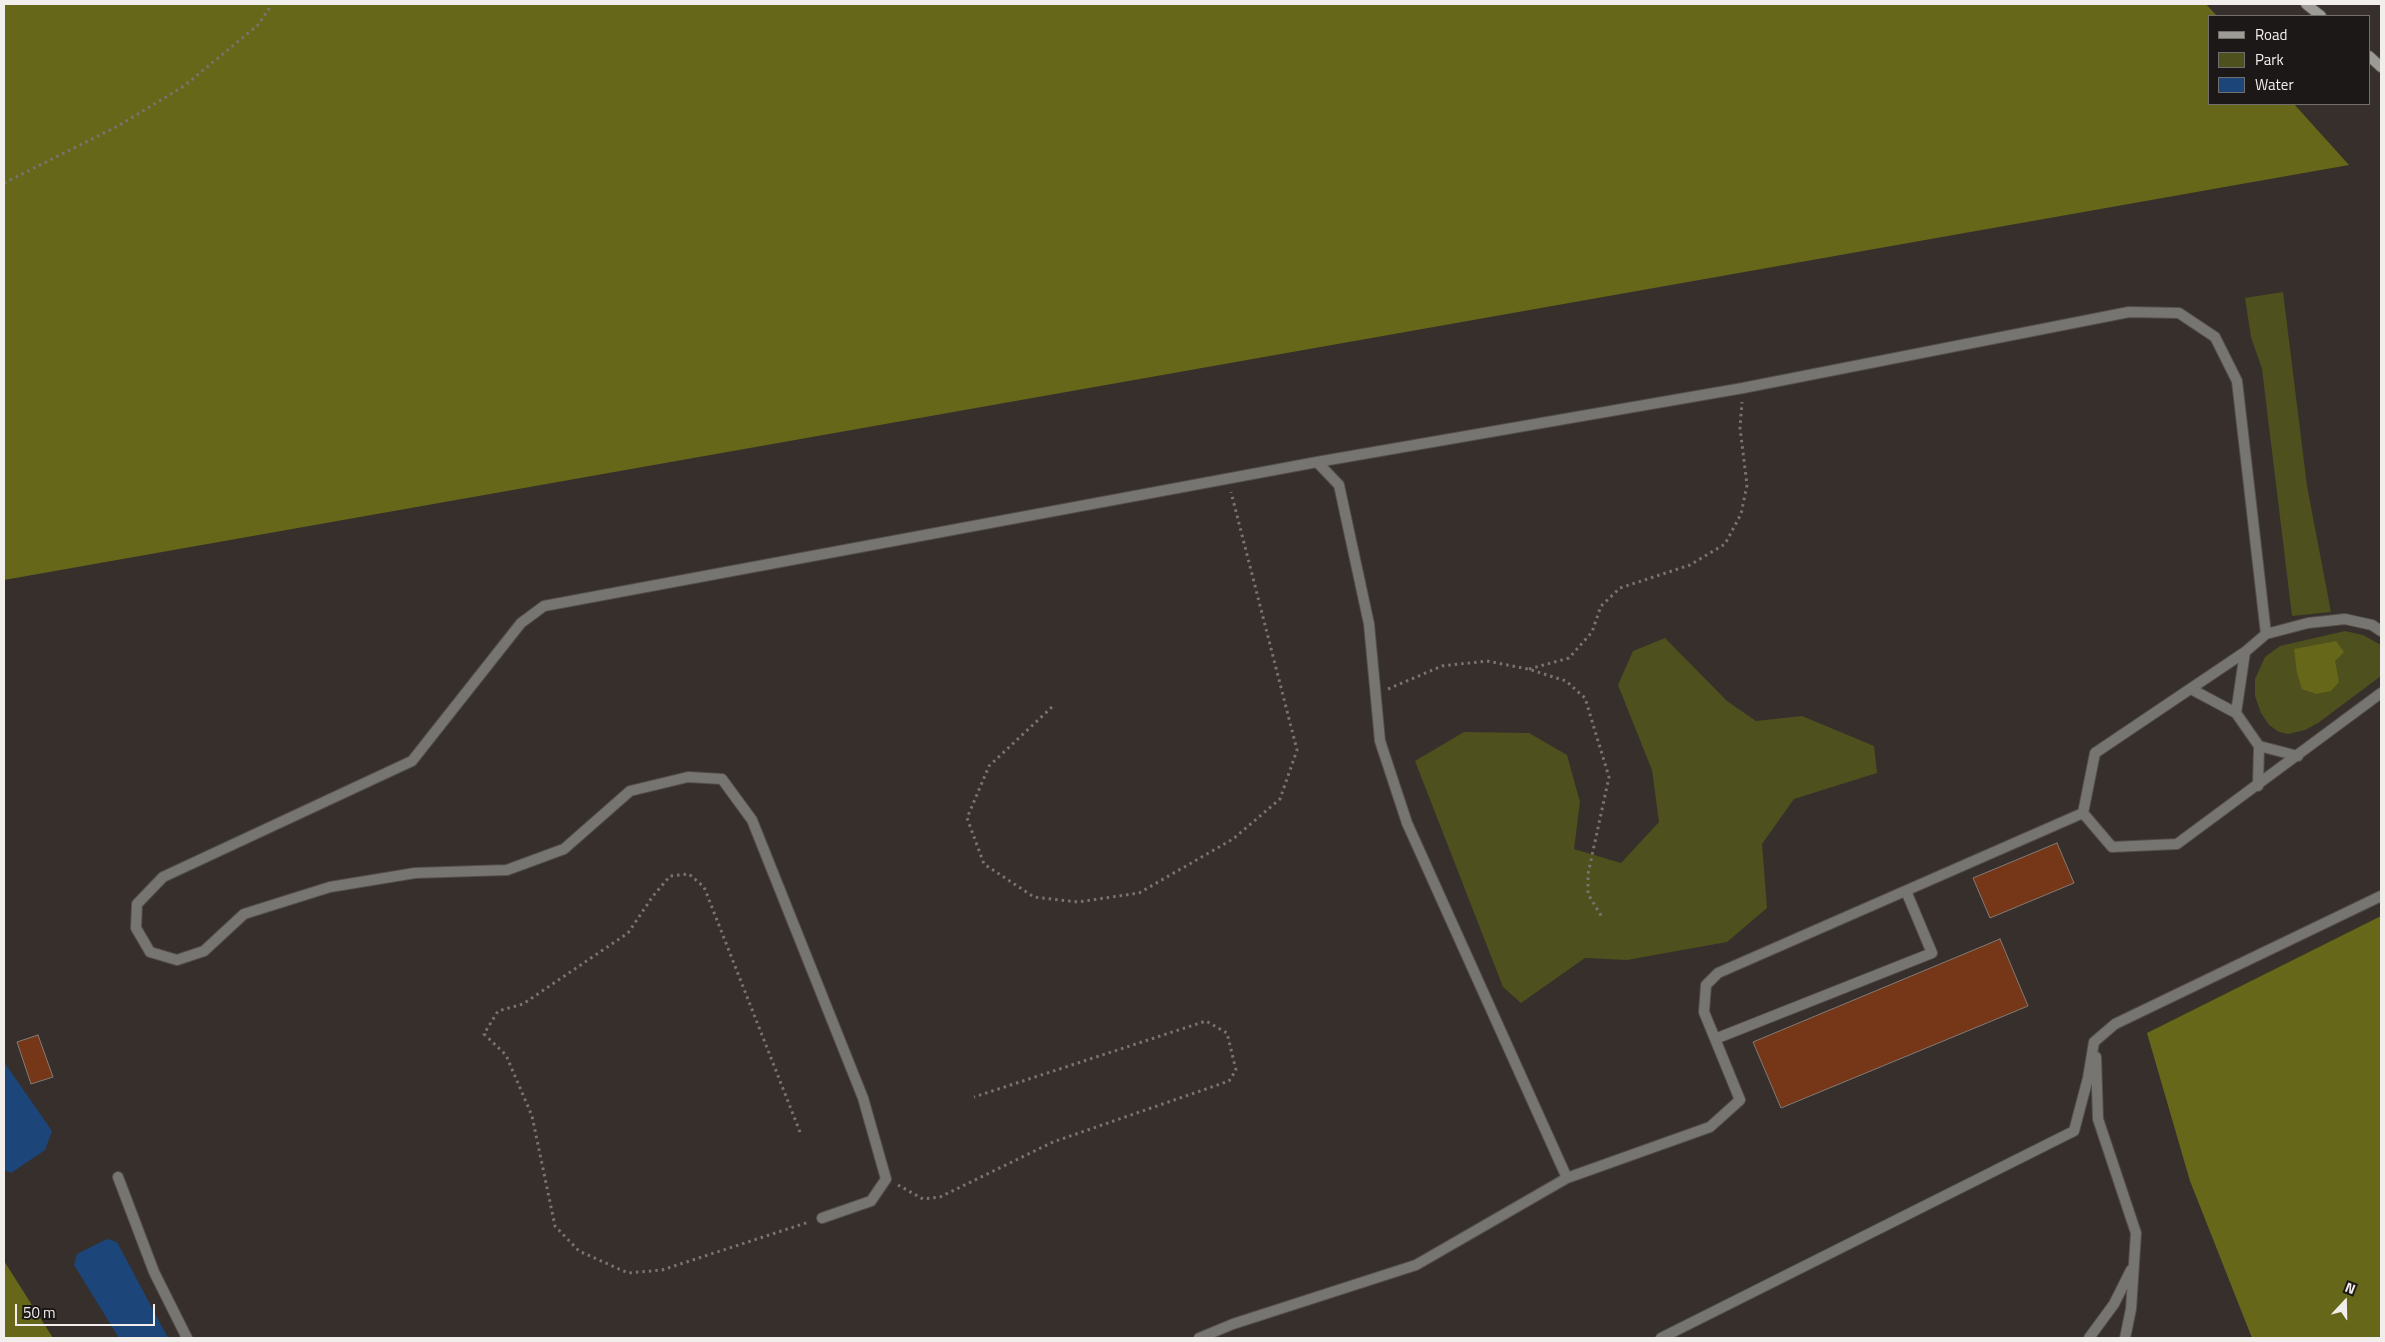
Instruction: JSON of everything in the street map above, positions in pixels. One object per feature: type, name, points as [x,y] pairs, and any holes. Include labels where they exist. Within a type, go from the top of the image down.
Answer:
[{"type":"main road","points":[[2306,4],[2320,15]]},
{"type":"main road","points":[[2370,57],[2381,66]]},
{"type":"lane","points":[[822,1218],[871,1200],[886,1179],[863,1098],[752,820],[722,779],[688,777],[630,792],[564,849],[507,870],[405,874],[330,887],[244,914],[204,950],[177,960],[150,952],[136,928],[137,904],[163,877],[412,761],[520,623],[544,606],[1317,462],[1743,388],[2129,312],[2179,312],[2215,337],[2237,381],[2266,634]]},
{"type":"lane","points":[[1317,462],[1339,485],[1369,624],[1380,741],[1407,823],[1567,1178]]},
{"type":"lane","points":[[2083,813],[2095,753],[2245,652],[2266,634],[2308,623],[2345,619],[2372,625],[2381,631]]},
{"type":"lane","points":[[2236,714],[2245,652]]},
{"type":"lane","points":[[2191,689],[2236,714],[2259,746],[2258,786]]},
{"type":"lane","points":[[2083,813],[2112,847],[2177,844],[2258,786],[2381,693]]},
{"type":"lane","points":[[2259,746],[2298,756]]},
{"type":"lane","points":[[1199,1338],[1233,1324],[1416,1265],[1567,1178],[1710,1128],[1740,1100],[1704,1012],[1706,985],[1718,973],[2083,813]]},
{"type":"lane","points":[[1715,1039],[1932,953],[1906,891]]},
{"type":"lane","points":[[1661,1338],[2074,1131],[2095,1041],[2115,1024],[2381,896]]},
{"type":"lane","points":[[2095,1041],[2098,1120],[2136,1234],[2131,1309],[2125,1338]]},
{"type":"lane","points":[[118,1177],[154,1272],[187,1338]]},
{"type":"lane","points":[[2089,1338],[2114,1304],[2134,1265]]},
{"type":"path","points":[[4,183],[118,126],[184,86],[258,25],[272,4]]},
{"type":"path","points":[[1528,669],[1569,658],[1592,632],[1602,606],[1620,588],[1690,564],[1725,544],[1741,514],[1747,485],[1740,428],[1743,388]]},
{"type":"path","points":[[1052,707],[989,766],[967,818],[984,864],[1034,897],[1078,902],[1139,893],[1233,839],[1280,799],[1297,750],[1228,479]]},
{"type":"path","points":[[1376,694],[1442,666],[1487,661],[1528,669],[1566,682],[1585,698],[1609,777],[1588,874],[1588,894],[1602,917]]},
{"type":"path","points":[[800,1132],[704,887],[689,874],[670,876],[653,896],[628,933],[523,1004],[498,1011],[484,1034],[506,1055],[532,1116],[555,1226],[579,1251],[628,1273],[662,1270],[822,1218]]},
{"type":"path","points":[[886,1179],[923,1200],[940,1197],[1053,1142],[1229,1081],[1236,1070],[1227,1033],[1206,1021],[974,1097]]},
{"type":"green space","points":[[2283,292],[2307,486],[2331,612],[2292,616],[2262,369],[2251,337],[2245,298]]},
{"type":"green space","points":[[2345,631],[2363,635],[2381,645],[2381,676],[2318,723],[2305,730],[2288,734],[2279,732],[2269,725],[2261,713],[2255,696],[2255,679],[2265,657],[2280,646]]},
{"type":"green space","points":[[1665,638],[1727,701],[1756,721],[1802,716],[1874,746],[1877,773],[1794,799],[1762,844],[1767,908],[1727,942],[1627,960],[1585,958],[1521,1003],[1503,987],[1415,761],[1464,732],[1529,733],[1567,755],[1580,802],[1574,849],[1621,863],[1659,822],[1652,770],[1618,685],[1633,651]]},
{"type":"shaded area","points":[[4,4],[2206,4],[2216,15],[2208,15],[2208,105],[2295,105],[2349,165],[4,580]]},
{"type":"shaded area","points":[[2336,641],[2344,652],[2335,661],[2339,682],[2331,691],[2316,694],[2302,689],[2297,673],[2294,649]]},
{"type":"shaded area","points":[[2381,916],[2381,1338],[2252,1338],[2190,1181],[2147,1033]]},
{"type":"shaded area","points":[[4,1261],[53,1338],[4,1338]]},
{"type":"water","points":[[4,1062],[52,1131],[45,1150],[11,1173],[4,1170]]},
{"type":"water","points":[[107,1239],[117,1242],[168,1338],[119,1338],[74,1265],[77,1254]]},
{"type":"building","points":[[2057,843],[2074,883],[1990,918],[1973,878]]},
{"type":"building","points":[[2000,939],[2028,1006],[1781,1108],[1753,1042]]},
{"type":"building","points":[[38,1035],[53,1077],[31,1084],[17,1042]]}]
